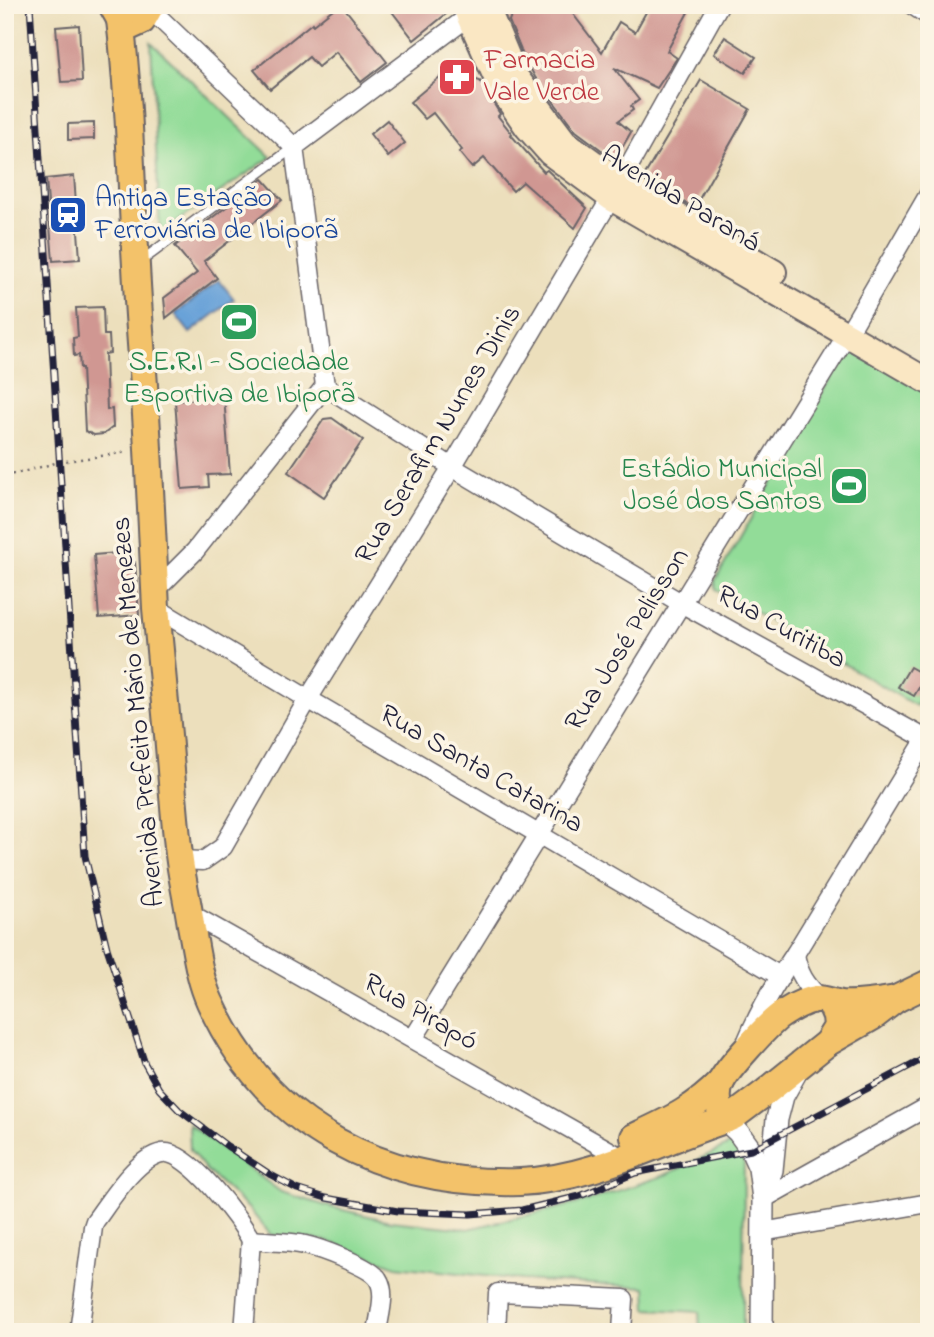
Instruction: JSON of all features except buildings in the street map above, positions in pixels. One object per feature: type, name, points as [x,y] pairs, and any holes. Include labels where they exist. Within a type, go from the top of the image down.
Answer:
[{"type":"main road","name":"Avenida Paraná","points":[[476,8],[501,89],[527,127],[551,153],[852,327],[929,382]]},
{"type":"main road","name":"Avenida Prefeito Mário de Menezes","points":[[134,13],[126,73],[136,265],[156,599],[180,860],[198,961],[208,999],[233,1044],[263,1085],[305,1121],[345,1147],[420,1174],[467,1180],[522,1182],[573,1175],[616,1154],[681,1115],[705,1098],[721,1082],[741,1055],[779,1016],[802,1003],[825,1000]]},
{"type":"main road","name":"Avenida Paraná","points":[[852,327],[929,362]]},
{"type":"main road","points":[[827,1043],[874,1016],[896,999],[929,983]]},
{"type":"main road","points":[[825,1000],[841,1004],[896,999]]},
{"type":"main road","points":[[825,1000],[836,1016],[836,1027],[827,1043]]},
{"type":"main road","name":"Avenida Prefeito Mário de Menezes","points":[[616,1154],[725,1121],[827,1043]]},
{"type":"main road","points":[[721,1082],[718,1107],[725,1121]]},
{"type":"street","name":"Rua Serafim Nunes Dinis","points":[[180,860],[203,861],[223,847],[308,699],[452,467],[616,190],[719,5]]},
{"type":"street","points":[[912,5],[929,16]]},
{"type":"street","points":[[294,147],[476,8]]},
{"type":"street","points":[[134,13],[294,147],[325,386],[156,599]]},
{"type":"street","name":"Rua José Pelisson","points":[[413,1039],[852,327],[929,194]]},
{"type":"street","name":"Rua Curitiba","points":[[325,386],[452,467],[681,603],[928,738]]},
{"type":"street","name":"Rua Santa Catarina","points":[[156,599],[308,699],[780,976]]},
{"type":"street","points":[[741,1055],[756,1018],[780,976],[928,738]]},
{"type":"street","name":"Rua Pirapó","points":[[189,913],[616,1154]]},
{"type":"street","points":[[795,954],[801,977],[810,989],[825,1000]]},
{"type":"street","points":[[762,1199],[772,1170],[777,1119],[783,1096],[803,1061]]},
{"type":"street","points":[[762,1199],[929,1106]]},
{"type":"street","points":[[725,1121],[738,1132],[751,1150],[759,1168],[762,1199],[762,1332]]},
{"type":"street","points":[[79,1332],[95,1221],[140,1165],[161,1153],[172,1153],[201,1176],[234,1212],[251,1240],[244,1332]]},
{"type":"street","points":[[762,1232],[929,1203]]},
{"type":"street","points":[[251,1240],[306,1245],[373,1273],[379,1279],[382,1297],[377,1332]]},
{"type":"street","points":[[496,1332],[498,1293],[624,1299],[622,1332]]},
{"type":"lane","points":[[136,265],[294,147]]},
{"type":"path","points":[[5,475],[148,448]]},
{"type":"green space","points":[[151,42],[271,157],[160,233]]},
{"type":"green space","name":"Estádio Municipal José dos Santos","points":[[863,352],[929,390],[929,685],[916,706],[716,589],[715,581],[845,354]]},
{"type":"green space","points":[[189,1124],[281,1192],[390,1221],[468,1229],[584,1202],[663,1176],[744,1138],[743,1332],[700,1332],[699,1312],[647,1309],[646,1287],[522,1280],[396,1266],[327,1241],[271,1235],[249,1209],[207,1171],[190,1150]]},
{"type":"water","points":[[219,280],[234,299],[190,333],[175,314]]},
{"type":"railway","points":[[30,5],[85,856],[107,948],[145,1064],[159,1089],[179,1110],[227,1146],[297,1189],[326,1198],[398,1211],[470,1214],[522,1210],[580,1196],[635,1173],[751,1150],[929,1056]]},
{"type":"place","name":"Farmacia Vale Verde","points":[[457,77]]},
{"type":"place","name":"Antiga Estação Ferroviária de Ibiporã","points":[[68,215]]},
{"type":"place","name":"S.E.R.I - Sociedade Esportiva de Ibiporã","points":[[239,322]]},
{"type":"place","name":"Estádio Municipal José dos Santos","points":[[849,486]]}]
